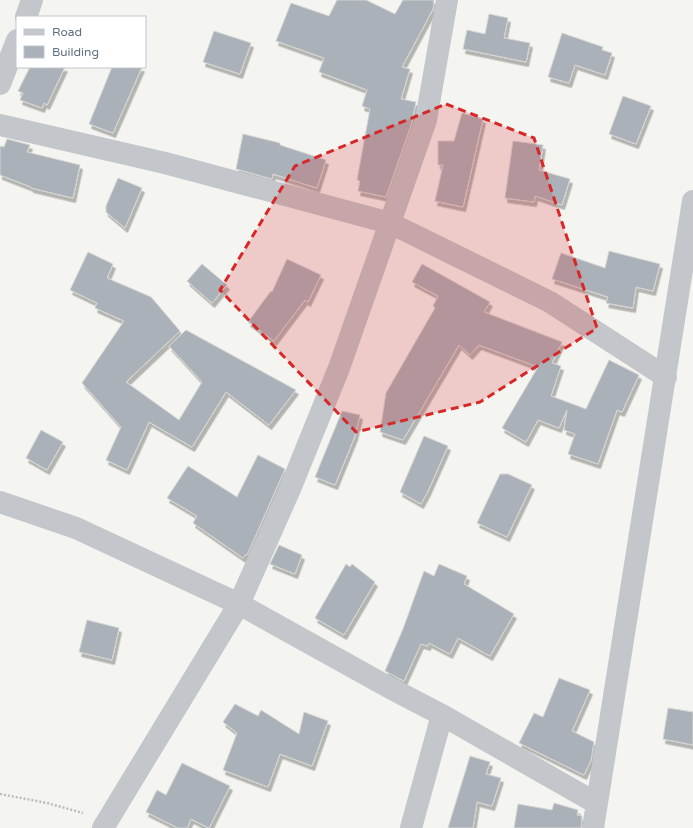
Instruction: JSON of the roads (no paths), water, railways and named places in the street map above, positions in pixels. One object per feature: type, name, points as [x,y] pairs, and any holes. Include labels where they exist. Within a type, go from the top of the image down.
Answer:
[{"type":"street","points":[[26,16],[32,0]]},
{"type":"street","points":[[105,824],[240,604],[290,489],[339,368],[426,120],[447,0]]},
{"type":"street","points":[[0,84],[16,43]]},
{"type":"street","points":[[0,125],[165,163],[390,223],[550,302],[666,377]]},
{"type":"street","points":[[593,828],[596,803],[608,743],[693,201]]},
{"type":"street","points":[[0,502],[76,528],[240,604],[390,688],[442,715],[596,803]]},
{"type":"street","points":[[411,828],[442,715]]}]
